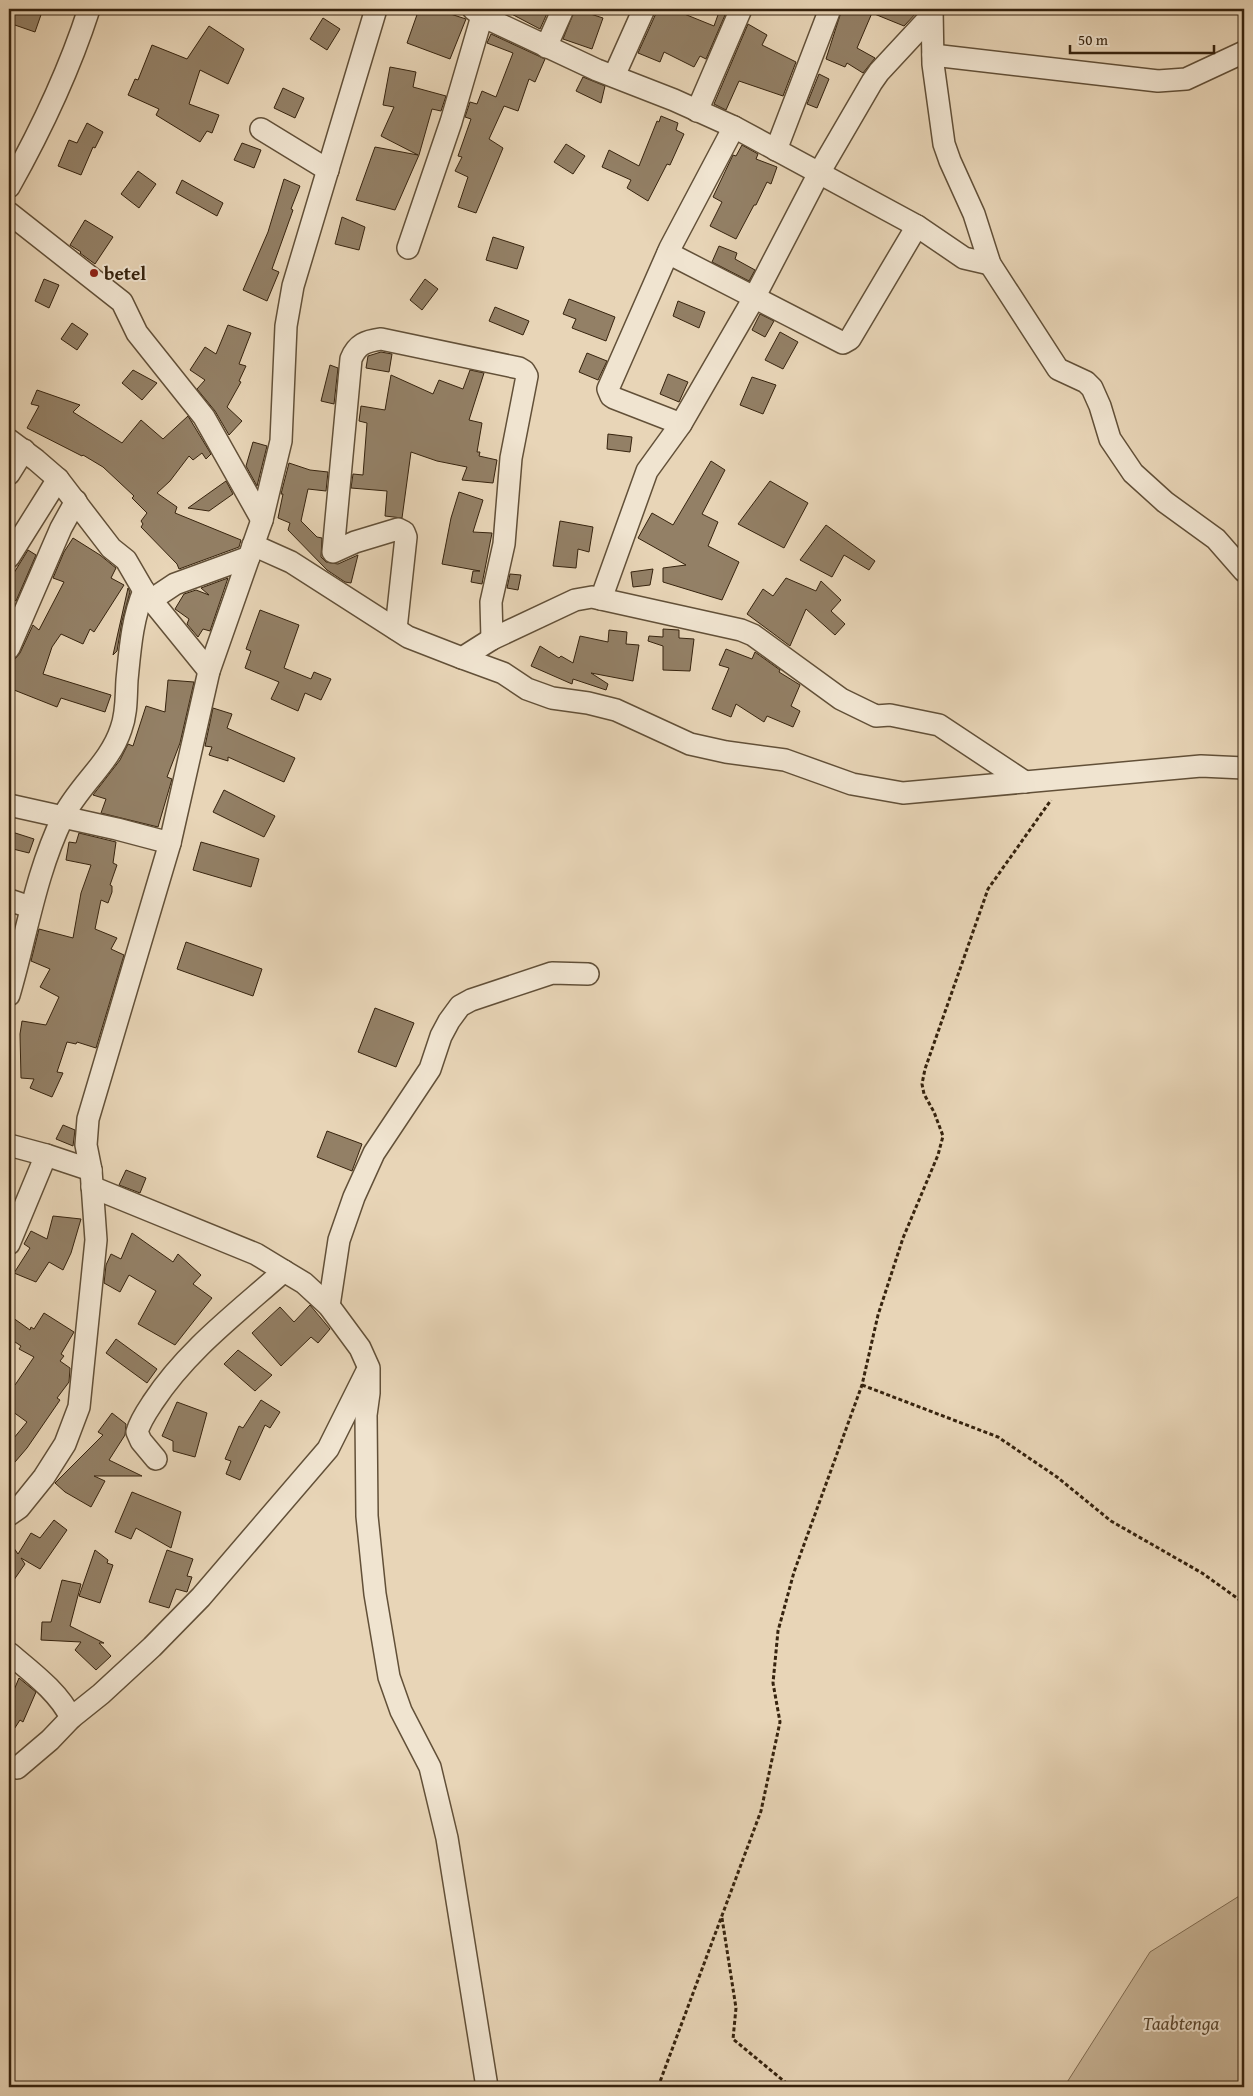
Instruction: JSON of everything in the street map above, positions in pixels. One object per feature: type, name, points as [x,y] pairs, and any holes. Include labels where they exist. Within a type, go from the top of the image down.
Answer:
[{"type":"street","points":[[9,187],[44,124],[89,9]]},
{"type":"street","points":[[9,1516],[18,1508],[50,1468],[65,1444],[79,1406],[84,1374],[96,1240],[92,1179],[86,1145],[88,1119],[170,843],[209,671],[262,520],[281,441],[286,336],[293,286],[376,9]]},
{"type":"street","points":[[546,48],[562,9]]},
{"type":"street","points":[[614,76],[644,9]]},
{"type":"street","points":[[697,111],[741,9]]},
{"type":"street","points":[[776,150],[830,9]]},
{"type":"street","points":[[408,248],[451,122],[478,12],[546,48],[734,127],[917,226],[964,258],[990,264]]},
{"type":"street","points":[[931,12],[933,55],[944,144],[974,214],[990,264],[1058,369],[1086,382],[1092,388],[1100,406],[1110,439],[1133,473],[1165,502],[1216,539],[1244,571]]},
{"type":"street","points":[[601,599],[647,471],[681,424],[754,298],[818,172],[879,72],[931,12]]},
{"type":"street","points":[[933,55],[1158,81],[1186,78],[1244,52]]},
{"type":"street","points":[[681,424],[614,398],[608,389],[668,253],[734,127]]},
{"type":"street","points":[[261,129],[328,170]]},
{"type":"street","points":[[9,213],[122,302],[137,333],[204,417],[262,520]]},
{"type":"street","points":[[668,253],[846,343],[917,226]]},
{"type":"street","points":[[316,578],[333,552],[351,359],[354,350],[359,345],[368,341],[381,339],[519,368],[524,370],[527,376],[511,458],[504,544],[491,602],[492,639]]},
{"type":"street","points":[[9,474],[16,445],[58,480],[111,548],[126,560],[147,596],[209,671]]},
{"type":"street","points":[[9,557],[58,480]]},
{"type":"street","points":[[9,648],[61,528],[76,501]]},
{"type":"street","points":[[333,552],[355,542],[398,529],[404,532],[406,537],[396,629]]},
{"type":"street","points":[[9,994],[42,866],[63,817],[75,796],[105,760],[121,731],[126,703],[132,629],[136,609],[147,596],[251,551],[291,562],[408,637],[503,673],[527,690],[552,698],[588,703],[616,710],[690,744],[726,752],[784,760],[852,784],[903,793],[1201,766],[1244,768]]},
{"type":"street","points":[[462,658],[492,639],[575,600],[592,597],[741,630],[753,635],[841,699],[876,716],[890,715],[939,725],[1025,782]]},
{"type":"street","points":[[9,805],[170,843]]},
{"type":"street","points":[[9,900],[30,907]]},
{"type":"street","points":[[329,1306],[339,1240],[354,1197],[374,1153],[430,1069],[441,1036],[460,1006],[471,1000],[552,973],[588,974]]},
{"type":"street","points":[[9,1145],[46,1155],[92,1179],[256,1254],[304,1283],[329,1306],[360,1348],[368,1368],[370,1393],[366,1415],[367,1516],[375,1594],[389,1677],[401,1711],[430,1767],[447,1838],[488,2087]]},
{"type":"street","points":[[9,1244],[46,1155]]},
{"type":"street","points":[[156,1459],[141,1441],[137,1432],[141,1422],[170,1377],[204,1342],[284,1271]]},
{"type":"street","points":[[17,1768],[152,1647],[201,1597],[328,1450],[368,1368]]},
{"type":"street","points":[[9,1653],[49,1690],[66,1709],[71,1718]]},
{"type":"path","points":[[658,2087],[761,1811],[780,1722],[773,1683],[778,1630],[794,1572],[862,1385],[878,1315],[900,1247],[938,1155],[943,1136],[934,1112],[924,1094],[922,1084],[925,1069],[988,889],[1068,777]]},
{"type":"path","points":[[862,1385],[998,1437],[1057,1477],[1111,1522],[1202,1573],[1244,1603]]},
{"type":"path","points":[[722,1917],[736,2008],[733,2039],[792,2087]]},
{"type":"green space","name":"Taabtenga","points":[[1244,1893],[1244,2087],[1064,2087],[1150,1952]]},
{"type":"building","points":[[9,9],[43,9],[35,32],[9,23]]},
{"type":"building","points":[[419,9],[435,9],[466,19],[450,59],[407,43]]},
{"type":"building","points":[[502,9],[549,9],[540,29]]},
{"type":"building","points":[[575,9],[603,18],[592,49],[563,39]]},
{"type":"building","points":[[658,9],[672,9],[714,26],[719,12],[725,15],[706,59],[700,56],[694,67],[664,52],[660,62],[638,53]]},
{"type":"building","points":[[842,9],[920,9],[904,26],[872,13],[857,48],[875,58],[863,73],[847,63],[845,67],[826,59]]},
{"type":"building","points":[[323,18],[340,29],[327,50],[310,39]]},
{"type":"building","points":[[748,24],[767,35],[762,45],[796,62],[783,96],[739,81],[726,110],[714,104]]},
{"type":"building","points":[[209,26],[244,49],[228,84],[200,70],[189,104],[219,115],[212,133],[207,131],[200,142],[156,115],[159,109],[128,95],[135,79],[138,80],[152,45],[187,59]]},
{"type":"building","points":[[491,34],[545,59],[535,82],[529,79],[518,111],[504,106],[489,139],[503,148],[476,213],[458,207],[468,177],[455,171],[462,157],[458,156],[471,119],[465,117],[470,102],[477,104],[482,91],[496,97],[513,53],[487,43]]},
{"type":"building","points":[[390,67],[416,72],[413,87],[446,96],[441,111],[432,109],[419,155],[395,210],[356,200],[375,147],[418,155],[381,136],[394,107],[383,105]]},
{"type":"building","points":[[819,74],[829,79],[817,108],[807,104]]},
{"type":"building","points":[[583,77],[605,86],[601,103],[576,91]]},
{"type":"building","points":[[283,88],[304,98],[295,118],[274,108]]},
{"type":"building","points":[[661,116],[678,123],[676,130],[684,134],[670,165],[667,164],[648,201],[627,188],[631,180],[602,167],[609,150],[639,166],[657,121],[659,122]]},
{"type":"building","points":[[87,123],[103,132],[95,148],[93,147],[81,175],[58,166],[69,140],[77,143]]},
{"type":"building","points":[[242,143],[261,150],[254,168],[234,160]]},
{"type":"building","points":[[566,144],[585,156],[573,174],[554,162]]},
{"type":"building","points":[[742,145],[758,154],[756,159],[777,167],[771,184],[767,182],[736,239],[710,226],[722,202],[713,197],[733,155],[736,156]]},
{"type":"building","points":[[138,171],[156,184],[139,208],[121,194]]},
{"type":"building","points":[[284,179],[300,186],[272,269],[279,272],[267,301],[243,290],[268,232]]},
{"type":"building","points":[[182,180],[223,203],[217,216],[176,193]]},
{"type":"building","points":[[342,217],[365,227],[359,250],[335,244]]},
{"type":"building","points":[[85,220],[113,237],[95,264],[70,245]]},
{"type":"building","points":[[493,237],[524,247],[517,269],[486,260]]},
{"type":"building","points":[[719,246],[737,253],[735,259],[755,270],[749,281],[712,262]]},
{"type":"building","points":[[44,279],[59,285],[49,308],[35,301]]},
{"type":"building","points":[[425,279],[438,289],[422,310],[410,300]]},
{"type":"building","points":[[569,299],[615,317],[606,341],[572,328],[576,319],[563,314]]},
{"type":"building","points":[[678,301],[705,312],[699,328],[673,316]]},
{"type":"building","points":[[495,307],[529,321],[523,335],[489,321]]},
{"type":"building","points":[[760,314],[774,321],[765,337],[752,330]]},
{"type":"building","points":[[72,323],[88,334],[77,350],[61,339]]},
{"type":"building","points":[[228,325],[251,333],[239,364],[246,366],[239,381],[241,382],[227,407],[242,421],[229,435],[215,411],[197,389],[205,380],[190,370],[205,347],[216,354]]},
{"type":"building","points":[[780,332],[798,342],[783,369],[765,360]]},
{"type":"building","points":[[381,352],[392,354],[389,372],[366,368],[368,356]]},
{"type":"building","points":[[587,353],[607,361],[598,380],[579,372]]},
{"type":"building","points":[[330,365],[338,368],[334,404],[321,401]]},
{"type":"building","points":[[133,370],[157,383],[142,400],[122,383]]},
{"type":"building","points":[[470,370],[484,373],[469,420],[482,423],[477,452],[480,452],[479,456],[497,460],[493,483],[462,480],[467,467],[437,461],[411,452],[402,518],[385,516],[387,491],[351,488],[353,474],[363,475],[367,423],[359,421],[361,406],[385,410],[391,375],[433,394],[439,380],[463,389]]},
{"type":"building","points":[[668,374],[688,382],[679,402],[660,394]]},
{"type":"building","points":[[752,377],[776,385],[763,414],[740,405]]},
{"type":"building","points":[[37,390],[80,405],[73,412],[122,443],[141,420],[163,439],[188,416],[211,454],[206,459],[202,453],[193,460],[189,456],[170,481],[157,493],[177,507],[175,513],[241,540],[239,547],[179,569],[177,564],[141,527],[143,524],[141,521],[147,513],[132,498],[134,496],[103,467],[83,455],[27,428],[39,406],[31,404]]},
{"type":"building","points":[[608,434],[632,437],[630,452],[607,449]]},
{"type":"building","points":[[253,442],[267,446],[257,486],[246,466]]},
{"type":"building","points":[[711,461],[725,470],[702,514],[718,522],[708,546],[739,562],[722,600],[663,582],[663,568],[686,565],[638,538],[652,513],[673,525]]},
{"type":"building","points":[[289,463],[310,470],[328,472],[326,491],[308,489],[301,521],[317,537],[322,538],[321,557],[326,562],[338,564],[358,555],[351,583],[345,582],[327,570],[288,530],[290,523],[278,518],[283,494],[281,494]]},
{"type":"building","points":[[226,481],[233,494],[209,511],[188,508]]},
{"type":"building","points":[[770,481],[808,503],[784,548],[738,524]]},
{"type":"building","points":[[459,492],[483,500],[473,532],[492,533],[482,584],[471,582],[473,571],[480,571],[442,564],[451,518]]},
{"type":"building","points":[[560,521],[593,527],[589,552],[578,549],[576,568],[553,566]]},
{"type":"building","points":[[826,525],[875,561],[869,570],[844,555],[832,577],[800,560]]},
{"type":"building","points":[[73,538],[100,555],[116,568],[111,578],[124,585],[94,632],[90,629],[83,644],[61,634],[52,647],[43,674],[111,695],[105,712],[61,698],[57,707],[9,688],[9,660],[16,658],[20,653],[33,625],[39,630],[64,582],[53,578],[64,552]]},
{"type":"building","points":[[28,550],[36,555],[16,601],[9,597],[9,581]]},
{"type":"building","points":[[653,569],[650,585],[633,587],[631,572]]},
{"type":"building","points":[[510,574],[521,575],[518,590],[507,588]]},
{"type":"building","points":[[228,578],[210,631],[203,629],[198,637],[187,624],[189,619],[175,609],[184,594],[196,590],[209,595],[201,588]]},
{"type":"building","points":[[786,578],[816,591],[821,581],[841,600],[831,611],[845,624],[835,635],[806,609],[790,646],[747,614],[763,589],[773,596]]},
{"type":"building","points":[[128,588],[130,592],[122,621],[117,651],[113,655]]},
{"type":"building","points":[[260,610],[299,625],[284,668],[311,679],[314,672],[331,679],[321,700],[305,693],[298,711],[271,699],[279,682],[245,668],[251,651],[246,649]]},
{"type":"building","points":[[663,629],[679,630],[679,638],[694,639],[690,671],[663,670],[663,646],[648,641],[649,636],[663,637]]},
{"type":"building","points":[[609,630],[627,632],[626,644],[639,645],[633,681],[591,673],[608,684],[606,690],[573,679],[572,684],[531,666],[540,646],[559,658],[561,656],[573,663],[580,636],[608,642]]},
{"type":"building","points":[[726,649],[752,659],[755,652],[780,670],[779,672],[800,685],[791,706],[800,711],[793,727],[767,716],[764,722],[736,704],[731,717],[712,709],[729,668],[719,665]]},
{"type":"building","points":[[168,680],[194,682],[180,743],[167,777],[172,779],[158,827],[101,813],[106,799],[93,795],[120,760],[128,744],[133,746],[146,706],[165,712]]},
{"type":"building","points":[[213,708],[232,714],[227,728],[295,758],[284,782],[228,757],[228,761],[209,755],[212,747],[205,746]]},
{"type":"building","points":[[224,790],[275,816],[264,837],[213,812]]},
{"type":"building","points":[[9,831],[34,839],[29,853],[9,848]]},
{"type":"building","points":[[79,833],[116,842],[113,863],[117,865],[110,885],[112,886],[112,892],[108,903],[101,900],[95,929],[117,938],[111,949],[124,955],[96,1048],[77,1042],[76,1044],[67,1042],[57,1072],[63,1073],[52,1097],[30,1088],[34,1079],[21,1078],[20,1034],[22,1021],[46,1025],[59,997],[40,987],[50,969],[31,961],[39,929],[73,938],[81,893],[91,865],[66,860],[69,842],[76,843]]},
{"type":"building","points":[[201,842],[259,859],[251,887],[193,870]]},
{"type":"building","points":[[186,942],[262,969],[253,996],[177,969]]},
{"type":"building","points":[[375,1008],[414,1023],[396,1067],[358,1052]]},
{"type":"building","points":[[63,1125],[75,1130],[73,1146],[56,1139]]},
{"type":"building","points":[[327,1131],[362,1144],[352,1171],[317,1157]]},
{"type":"building","points":[[126,1170],[146,1178],[140,1193],[119,1185]]},
{"type":"building","points":[[53,1216],[81,1219],[71,1253],[63,1270],[49,1262],[36,1282],[14,1273],[30,1248],[24,1244],[31,1231],[47,1239]]},
{"type":"building","points":[[132,1233],[173,1262],[178,1254],[201,1275],[193,1284],[212,1298],[175,1345],[138,1324],[156,1291],[129,1275],[120,1292],[104,1283],[106,1265],[111,1254],[121,1259]]},
{"type":"building","points":[[310,1305],[330,1329],[318,1343],[311,1337],[281,1366],[252,1333],[280,1307],[294,1322]]},
{"type":"building","points":[[44,1313],[74,1332],[61,1354],[64,1356],[60,1361],[70,1368],[69,1382],[57,1398],[60,1400],[27,1448],[9,1469],[9,1444],[27,1422],[9,1409],[9,1380],[15,1385],[34,1357],[19,1349],[21,1346],[9,1338],[9,1315],[30,1330],[31,1327],[34,1329]]},
{"type":"building","points":[[116,1339],[157,1369],[147,1383],[106,1353]]},
{"type":"building","points":[[238,1350],[272,1375],[255,1391],[224,1364]]},
{"type":"building","points":[[261,1400],[280,1412],[270,1428],[265,1425],[240,1480],[226,1474],[231,1461],[225,1459],[239,1426],[243,1428]]},
{"type":"building","points":[[177,1402],[207,1413],[195,1457],[173,1451],[173,1441],[162,1436]]},
{"type":"building","points":[[112,1413],[126,1424],[125,1435],[109,1460],[142,1476],[94,1476],[105,1481],[91,1507],[65,1492],[55,1483],[103,1435],[98,1432]]},
{"type":"building","points":[[132,1492],[181,1512],[171,1548],[136,1528],[131,1539],[115,1532]]},
{"type":"building","points":[[54,1520],[67,1530],[40,1569],[21,1558],[25,1564],[9,1587],[9,1541],[18,1554],[31,1533],[40,1538]]},
{"type":"building","points":[[95,1550],[108,1560],[107,1563],[113,1565],[100,1603],[79,1596]]},
{"type":"building","points":[[167,1550],[193,1559],[187,1576],[192,1577],[187,1592],[176,1589],[169,1608],[149,1602]]},
{"type":"building","points":[[62,1580],[81,1584],[70,1626],[104,1643],[99,1643],[111,1656],[96,1670],[75,1650],[81,1642],[41,1640],[42,1622],[51,1622]]},
{"type":"building","points":[[19,1678],[36,1692],[23,1722],[20,1720],[9,1737],[9,1702]]},
{"type":"place","name":"betel","points":[[94,273]]}]
